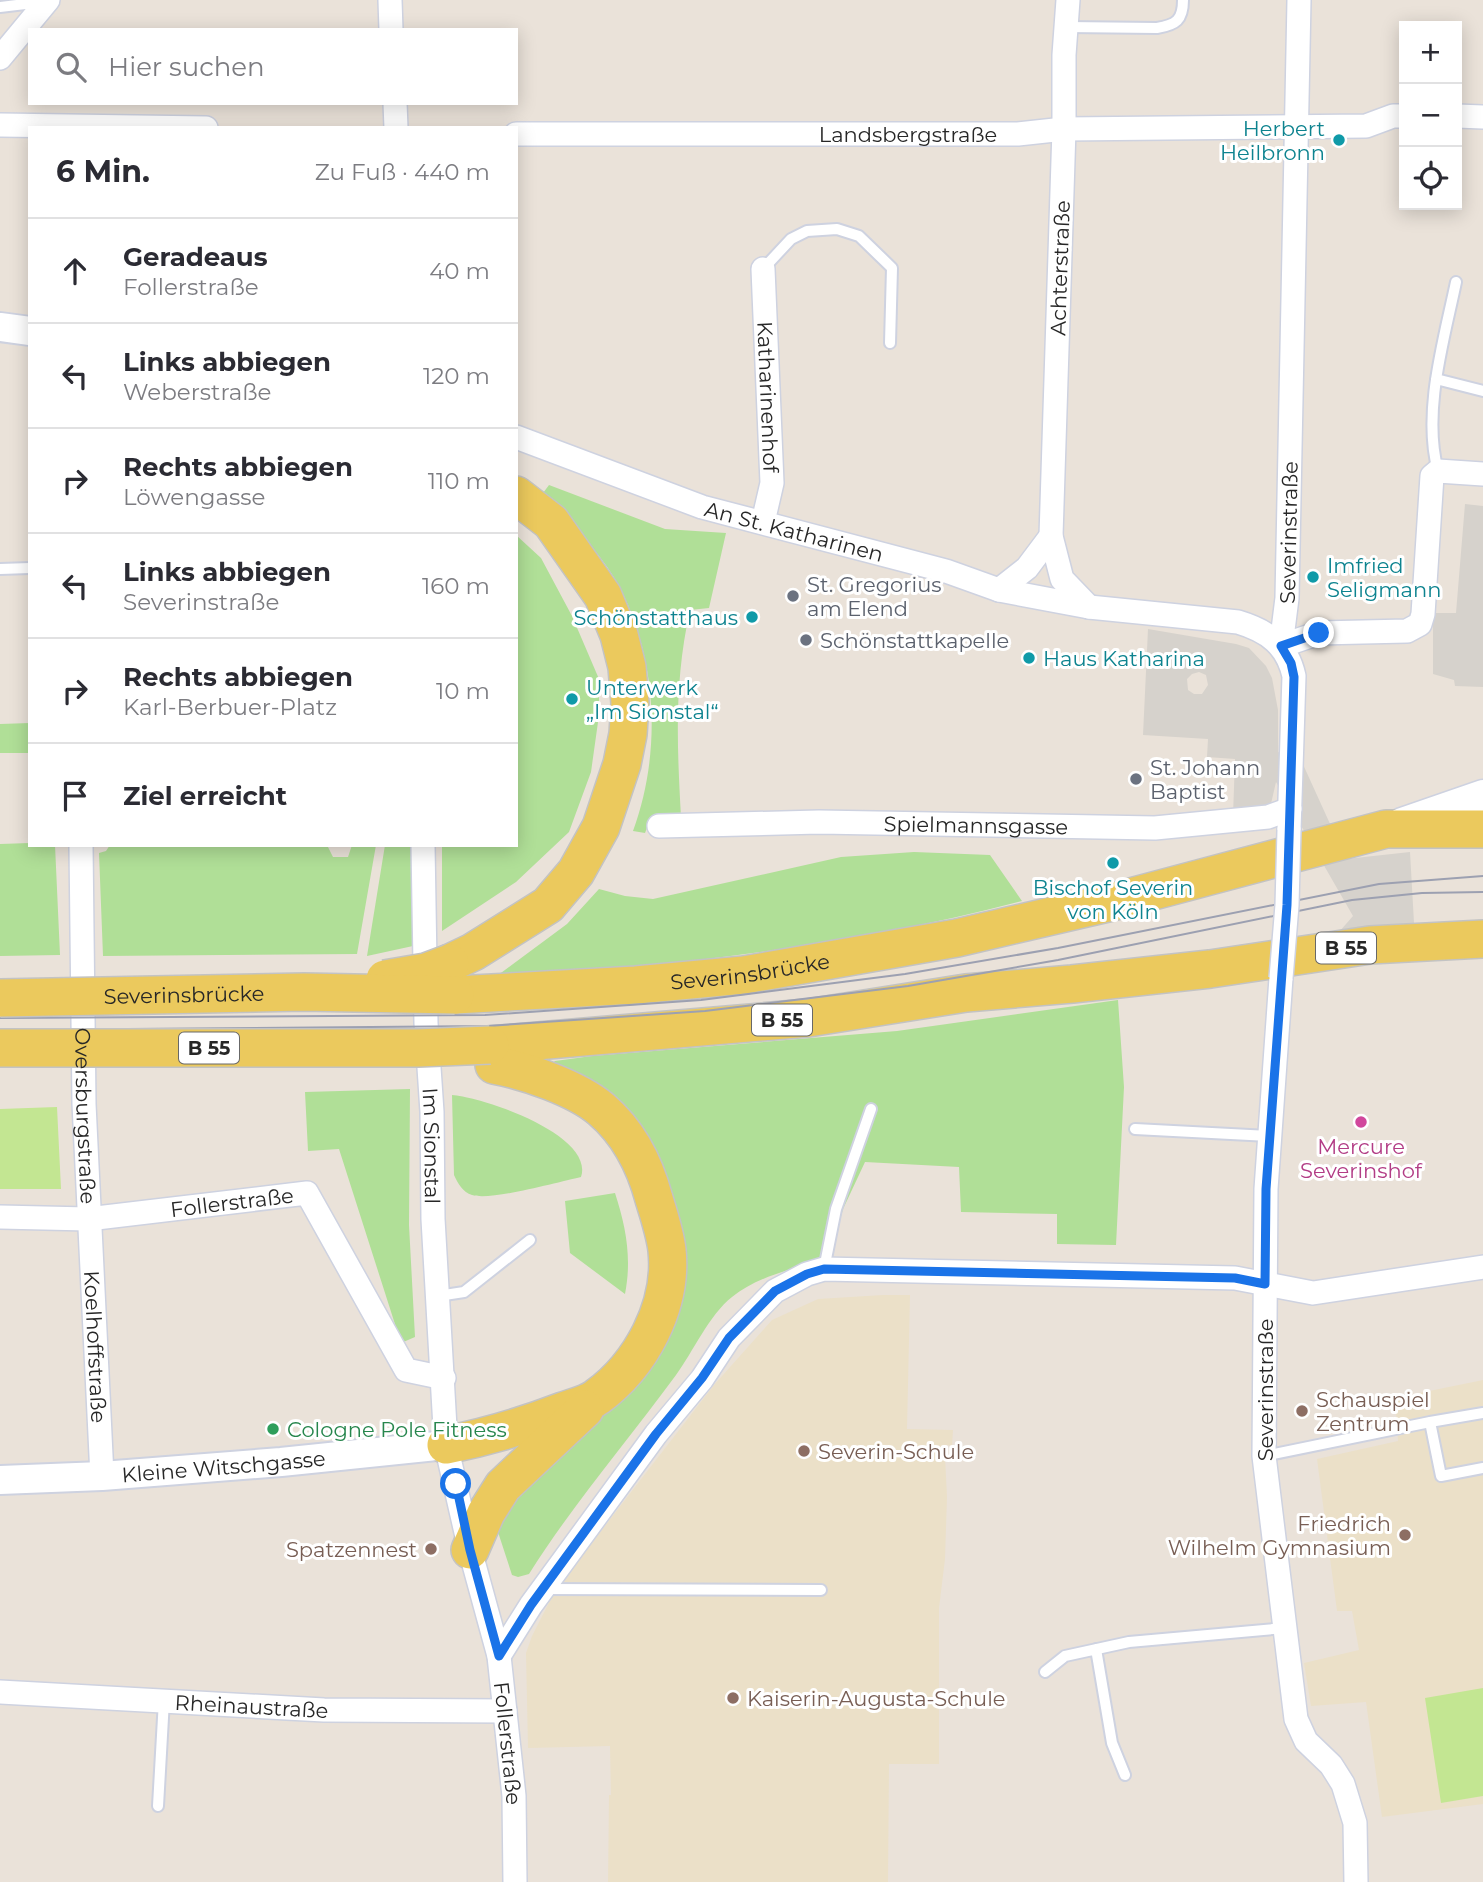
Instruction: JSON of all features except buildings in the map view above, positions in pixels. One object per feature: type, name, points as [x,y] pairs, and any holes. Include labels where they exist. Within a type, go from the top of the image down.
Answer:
[{"type":"main road","points":[[304,992],[426,972],[473,952],[548,905],[576,872],[601,827],[622,764],[628,734],[630,702],[627,667],[619,635],[603,596],[551,522],[518,497]]},
{"type":"main road","name":"B 55","points":[[1386,829],[1483,796]]},
{"type":"main road","name":"Severinsbrücke","points":[[0,998],[304,992],[455,995],[636,985],[744,975],[930,942],[1112,902],[1386,829],[1483,829]]},
{"type":"main road","name":"B 55","points":[[0,1048],[418,1048],[492,1055],[808,1018],[967,993],[1072,985],[1209,969],[1370,944],[1483,939]]},
{"type":"main road","points":[[470,1550],[486,1513],[503,1486],[618,1379],[636,1358],[648,1339],[659,1311],[665,1284],[667,1251],[647,1174],[617,1125],[600,1108],[578,1094],[492,1055]]},
{"type":"main road","points":[[446,1445],[522,1427],[595,1398]]},
{"type":"street","points":[[390,0],[391,28]]},
{"type":"street","name":"Achterstraße","points":[[1068,0],[1051,536],[1062,579],[1089,607]]},
{"type":"street","name":"Severinstraße","points":[[1299,0],[1287,598],[1281,646],[1291,663],[1294,677],[1287,905],[1269,1136],[1264,1456],[1296,1719],[1306,1741],[1331,1765],[1343,1784],[1355,1823],[1356,1882]]},
{"type":"street","points":[[0,58],[47,1]]},
{"type":"street","points":[[395,105],[396,126]]},
{"type":"street","name":"Landsbergstraße","points":[[518,134],[1018,134],[1064,129],[1366,126],[1399,116]]},
{"type":"street","points":[[1462,116],[1483,117]]},
{"type":"street","points":[[0,125],[69,126]]},
{"type":"street","name":"Katharinenhof","points":[[762,269],[772,483],[763,522]]},
{"type":"street","points":[[0,327],[28,331]]},
{"type":"street","name":"An St. Katharinen","points":[[518,438],[702,507],[946,571],[999,590],[1089,607],[1238,622],[1260,629],[1281,646]]},
{"type":"street","points":[[1281,646],[1319,633],[1407,631],[1420,624],[1423,614],[1432,476],[1438,471],[1483,474]]},
{"type":"street","points":[[999,590],[1027,568],[1051,536]]},
{"type":"street","name":"Spielmannsgasse","points":[[659,826],[819,822],[1155,828],[1268,817],[1290,820]]},
{"type":"street","name":"Oversburgstraße","points":[[81,847],[88,1219]]},
{"type":"street","name":"Im Sionstal","points":[[423,847],[426,1023],[446,1445]]},
{"type":"street","name":"Follerstraße","points":[[0,1217],[88,1219],[307,1193],[406,1370],[444,1378]]},
{"type":"street","name":"Koelhoffstraße","points":[[88,1219],[102,1476]]},
{"type":"street","points":[[499,1656],[543,1589],[656,1434],[702,1378],[729,1338],[775,1291],[816,1272],[1235,1278],[1313,1293],[1483,1267]]},
{"type":"street","name":"Follerstraße","points":[[446,1445],[470,1550],[499,1656],[514,1796],[515,1882]]},
{"type":"street","name":"Kleine Witschgasse","points":[[0,1480],[102,1476],[281,1462],[446,1445]]},
{"type":"street","name":"Rheinaustraße","points":[[0,1692],[324,1710],[505,1711]]},
{"type":"lane","points":[[1066,27],[1171,26],[1180,21],[1183,0]]},
{"type":"lane","points":[[0,7],[47,1]]},
{"type":"lane","points":[[762,269],[791,239],[807,231],[837,229],[859,236],[892,268],[890,343]]},
{"type":"lane","points":[[1438,471],[1432,450],[1436,379],[1456,282]]},
{"type":"lane","points":[[1436,379],[1483,391]]},
{"type":"lane","points":[[0,569],[28,568]]},
{"type":"lane","points":[[816,1272],[871,1109]]},
{"type":"lane","points":[[1135,1129],[1269,1136]]},
{"type":"lane","points":[[438,1296],[464,1292],[530,1240]]},
{"type":"lane","points":[[1264,1456],[1483,1413]]},
{"type":"lane","points":[[1430,1422],[1441,1476],[1483,1468]]},
{"type":"lane","points":[[543,1589],[821,1590]]},
{"type":"lane","points":[[1045,1672],[1065,1656],[1129,1642],[1285,1628]]},
{"type":"lane","points":[[1096,1649],[1112,1743],[1125,1775]]},
{"type":"lane","points":[[158,1805],[164,1700]]},
{"type":"shaded area","points":[[1465,504],[1483,506],[1483,687],[1455,686],[1454,680],[1433,674],[1433,613],[1456,613]]},
{"type":"shaded area","points":[[1148,629],[1249,648],[1266,666],[1272,678],[1278,710],[1278,752],[1301,760],[1346,859],[1410,852],[1414,923],[1339,932],[1353,916],[1276,782],[1270,808],[1233,816],[1235,759],[1207,757],[1208,739],[1143,735]],"holes":[[[1199,672],[1206,675],[1208,685],[1202,694],[1194,694],[1188,690],[1187,679],[1192,674]]]},
{"type":"shaded area","points":[[910,1295],[907,1429],[953,1430],[952,1446],[946,1445],[945,1456],[945,1559],[939,1608],[939,1764],[889,1764],[888,1882],[608,1882],[610,1746],[528,1748],[526,1653],[532,1636],[556,1589],[714,1385],[772,1320],[818,1299]]},
{"type":"shaded area","name":"Friedrich Wilhelm Gymnasium","points":[[1483,1380],[1483,1804],[1382,1817],[1366,1702],[1311,1706],[1304,1663],[1359,1650],[1352,1611],[1337,1611],[1317,1459],[1398,1441],[1395,1398]]},
{"type":"green space","points":[[549,485],[665,529],[726,533],[709,608],[690,610],[681,662],[678,764],[681,817],[651,817],[645,833],[633,831],[648,772],[651,741],[648,678],[642,648],[633,618],[614,577],[575,528],[540,497]]},
{"type":"green space","points":[[518,537],[541,558],[572,616],[599,679],[599,715],[591,772],[569,832],[516,882],[442,931],[442,847],[518,847]]},
{"type":"green space","points":[[28,723],[28,753],[0,753],[0,724]]},
{"type":"green space","points":[[28,843],[28,847],[55,847],[60,955],[0,956],[0,844]]},
{"type":"green space","points":[[109,847],[328,847],[333,857],[348,857],[351,847],[376,847],[357,954],[103,956],[99,853]]},
{"type":"green space","points":[[385,847],[413,847],[413,946],[367,956]]},
{"type":"green space","points":[[914,852],[990,855],[1022,901],[891,931],[758,952],[490,981],[567,924],[599,889],[625,896],[653,899],[841,857]]},
{"type":"green space","points":[[1118,1000],[1124,1087],[1116,1245],[1057,1244],[1057,1214],[961,1212],[959,1167],[865,1162],[843,1209],[830,1257],[754,1283],[724,1305],[676,1375],[582,1498],[529,1574],[518,1577],[512,1575],[497,1529],[508,1497],[565,1451],[644,1374],[665,1347],[673,1326],[667,1195],[549,1066],[555,1061],[592,1056],[897,1031]]},
{"type":"green space","points":[[410,1089],[409,1225],[415,1337],[401,1343],[339,1149],[308,1151],[305,1092]]},
{"type":"green space","points":[[452,1095],[510,1111],[555,1133],[571,1147],[581,1162],[581,1177],[494,1195],[481,1196],[466,1192],[454,1175]]},
{"type":"green space","points":[[57,1107],[61,1189],[0,1189],[0,1109]]},
{"type":"green space","points":[[615,1193],[627,1243],[625,1294],[570,1253],[565,1201]]},
{"type":"green space","points":[[1483,1688],[1483,1796],[1441,1803],[1425,1698]]},
{"type":"tram line","points":[[0,1018],[485,1015],[701,1000],[905,974],[1058,948],[1379,884],[1483,876]]},
{"type":"tram line","points":[[0,1030],[487,1026],[705,1011],[908,986],[1058,960],[1352,900],[1422,893],[1483,892]]},
{"type":"place","name":"Herbert Heilbronn","points":[[1339,140]]},
{"type":"place","name":"Imfried Seligmann","points":[[1313,577]]},
{"type":"place","name":"St. Gregorius am Elend","points":[[793,596]]},
{"type":"place","name":"Schönstatthaus","points":[[752,617]]},
{"type":"place","name":"Schönstattkapelle","points":[[806,640]]},
{"type":"place","name":"Haus Katharina","points":[[1029,658]]},
{"type":"place","name":"Unterwerk „Im Sionstal“","points":[[572,699]]},
{"type":"place","name":"St. Johann Baptist","points":[[1136,779]]},
{"type":"place","name":"Bischof Severin von Köln","points":[[1113,863]]},
{"type":"place","name":"Mercure Severinshof","points":[[1361,1122]]},
{"type":"place","name":"Schauspiel Zentrum","points":[[1302,1411]]},
{"type":"place","name":"Cologne Pole Fitness","points":[[273,1429]]},
{"type":"place","name":"Severin-Schule","points":[[804,1451]]},
{"type":"place","name":"Friedrich Wilhelm Gymnasium","points":[[1405,1535]]},
{"type":"place","name":"Spatzennest","points":[[431,1549]]},
{"type":"place","name":"Kaiserin-Augusta-Schule","points":[[733,1698]]},
{"type":"route","points":[[456,1484],[470,1550],[499,1656],[531,1605],[656,1434],[702,1378],[729,1338],[775,1291],[807,1274],[824,1269],[1235,1278],[1265,1284],[1266,1189],[1287,905],[1294,677],[1291,663],[1281,646],[1319,633]]}]
